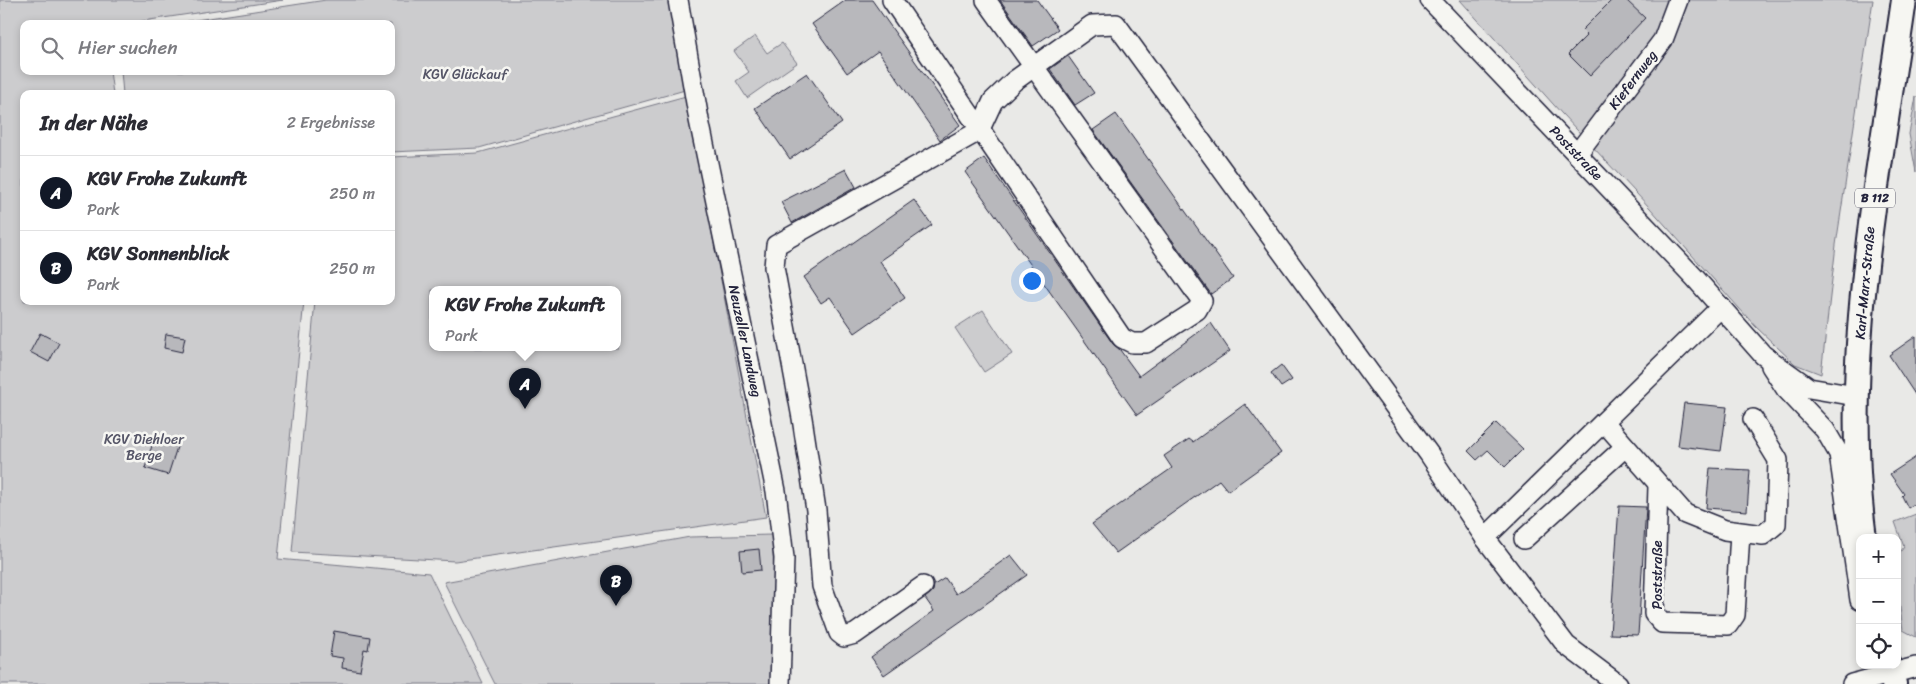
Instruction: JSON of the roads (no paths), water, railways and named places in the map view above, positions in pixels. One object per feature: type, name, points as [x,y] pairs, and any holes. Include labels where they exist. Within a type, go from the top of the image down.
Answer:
[{"type":"main road","name":"Karl-Marx-Straße","points":[[1864,534],[1855,436],[1866,254],[1904,0]]},
{"type":"street","name":"Neuzeller Landweg","points":[[678,0],[699,120],[776,491],[784,558],[780,684]]},
{"type":"street","points":[[892,0],[979,131],[1122,338],[1132,343],[1146,344],[1197,310],[1202,300],[986,0]]},
{"type":"street","name":"Poststraße","points":[[1430,0],[1721,307],[1763,355],[1808,388],[1856,396]]},
{"type":"street","name":"Kiefernweg","points":[[1576,154],[1663,40],[1678,0]]},
{"type":"street","points":[[923,586],[855,634],[844,637],[839,633],[822,586],[816,510],[802,418],[774,266],[776,245],[979,131],[993,101],[1033,67],[1092,25],[1116,24],[1396,410],[1485,538],[1566,644],[1618,684]]},
{"type":"street","points":[[1485,538],[1721,307]]},
{"type":"street","points":[[1763,355],[1786,389],[1825,430],[1839,454],[1857,579]]},
{"type":"street","points":[[1604,422],[1658,486],[1685,514],[1725,530],[1763,535],[1776,524],[1778,460],[1753,419]]},
{"type":"street","points":[[1524,539],[1625,447]]},
{"type":"street","name":"Poststraße","points":[[1658,486],[1654,614],[1662,623],[1728,625],[1735,614],[1740,533]]},
{"type":"street","points":[[1852,684],[1916,667]]},
{"type":"place","name":"KGV Frohe Zukunft","points":[[525,409]]},
{"type":"place","name":"KGV Sonnenblick","points":[[616,606]]},
{"type":"park label","name":"KGV Glückauf","points":[[465,74]]},
{"type":"park label","name":"KGV Diehloer Berge","points":[[144,448]]}]
